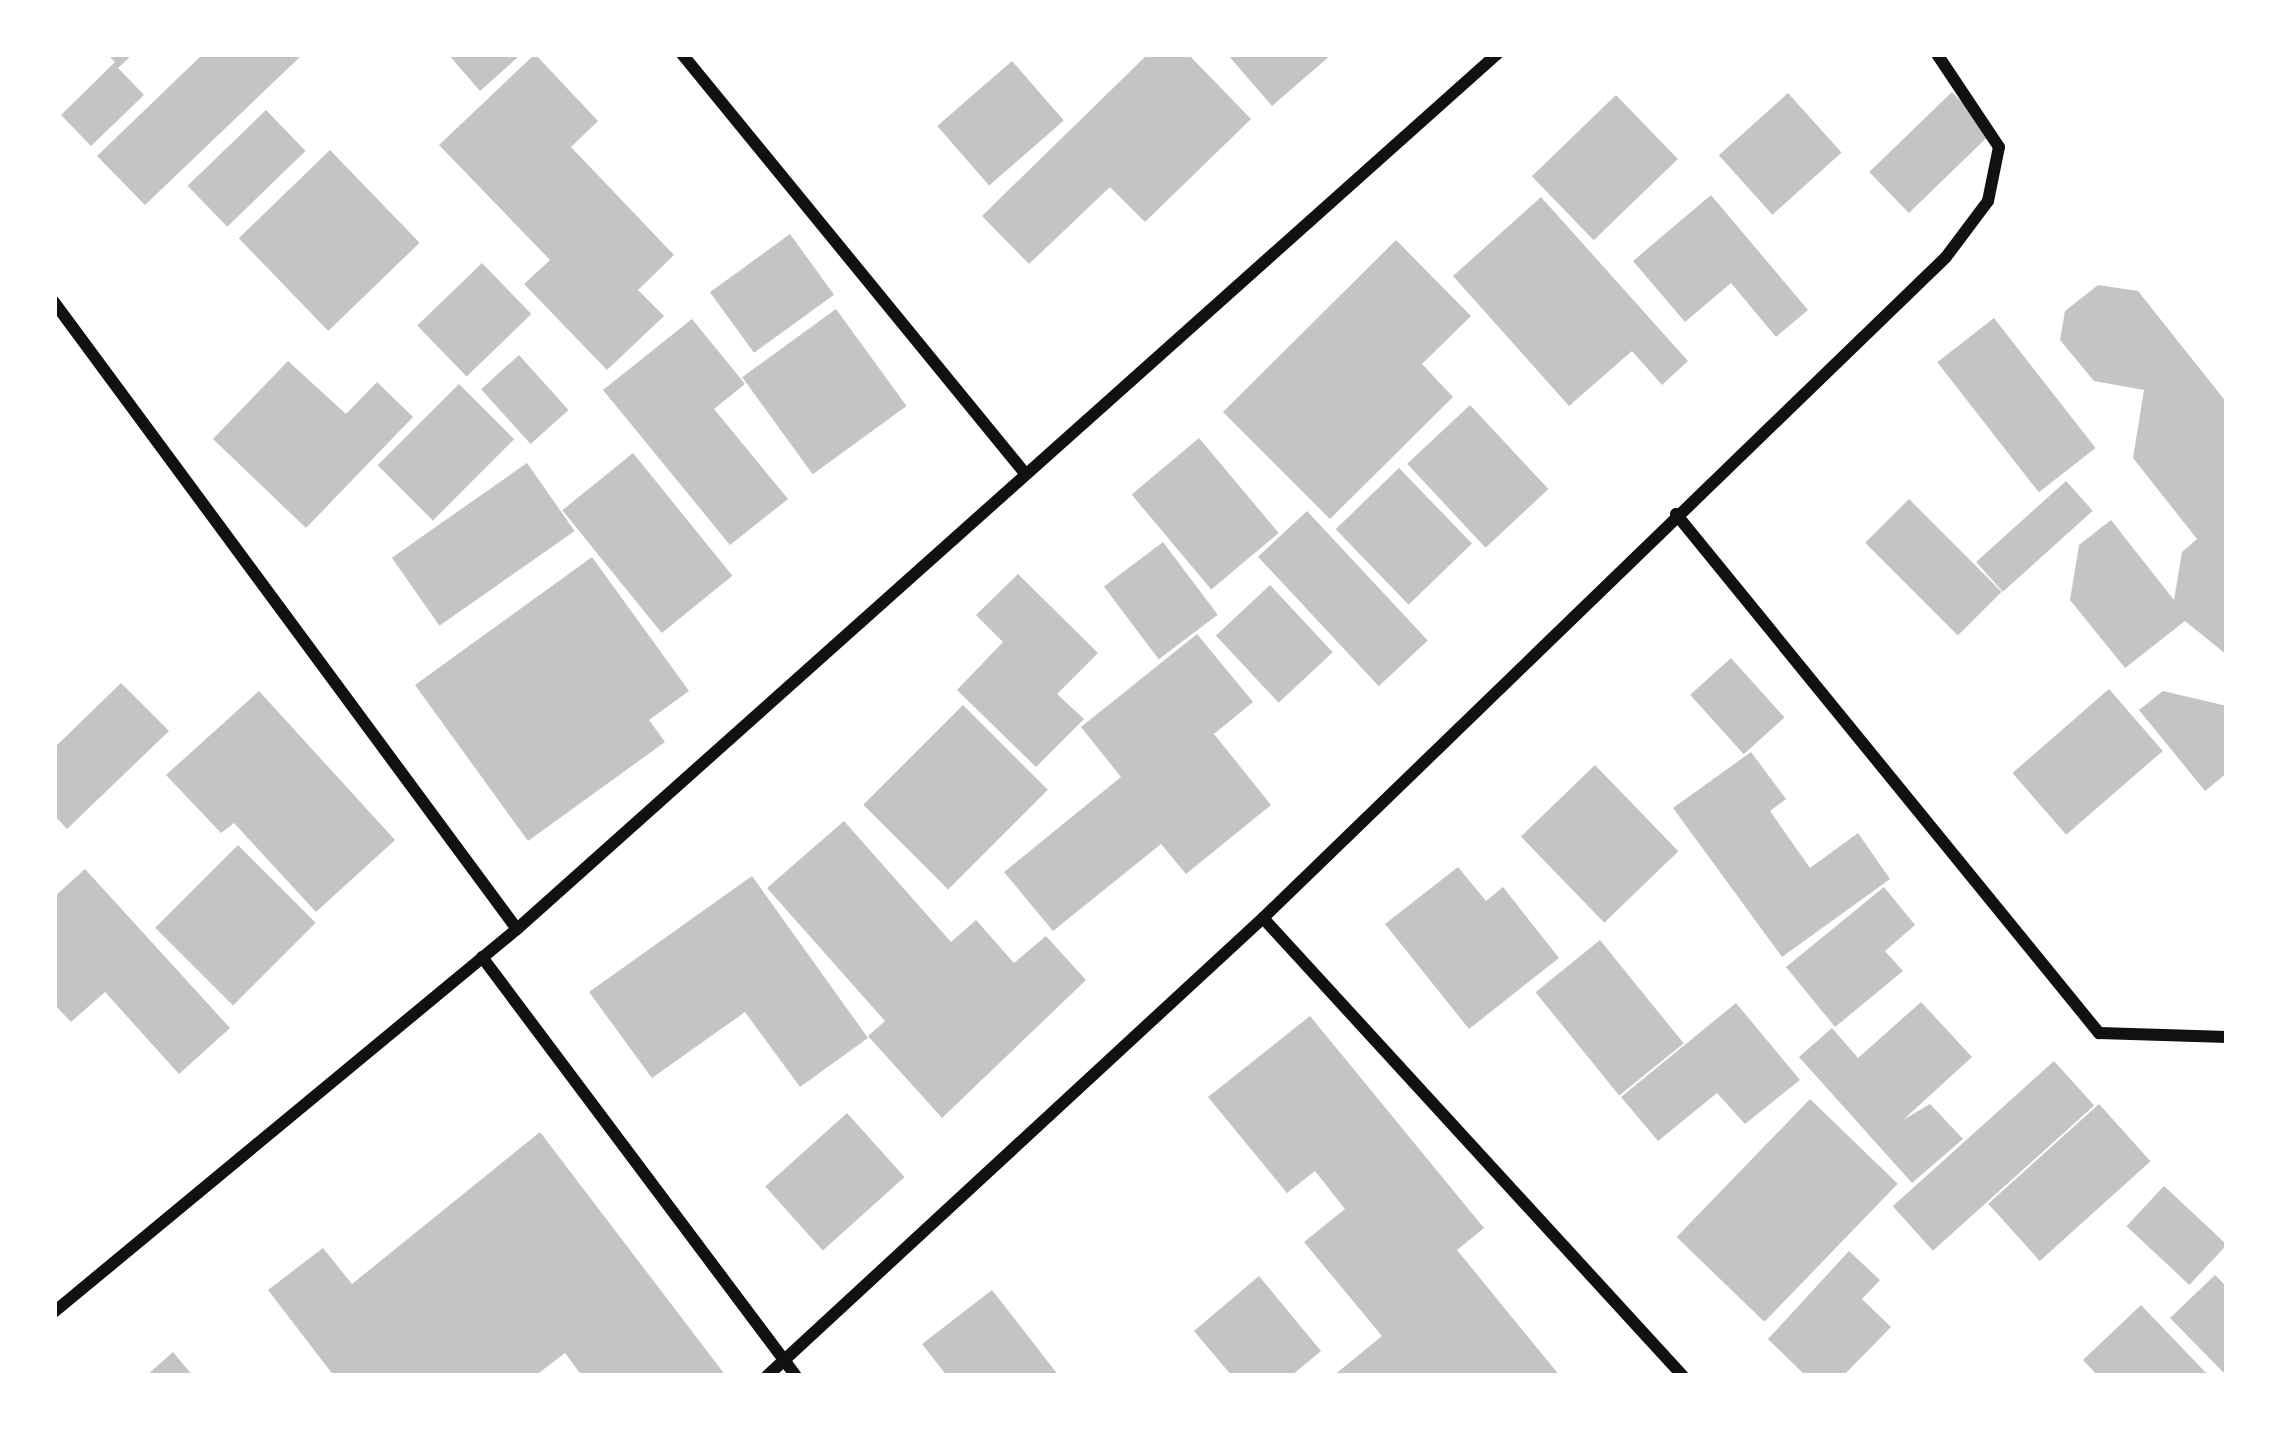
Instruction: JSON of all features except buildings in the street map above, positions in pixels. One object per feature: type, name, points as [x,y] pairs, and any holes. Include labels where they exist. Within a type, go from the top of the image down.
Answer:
[{"type":"street","points":[[682,54],[1024,472]]},
{"type":"street","points":[[54,1312],[517,929],[1497,54]]},
{"type":"street","points":[[767,1376],[1263,918],[1868,332],[1988,201],[1999,147],[1937,54]]},
{"type":"street","points":[[54,302],[517,929]]},
{"type":"street","points":[[1676,514],[2098,1033],[2227,1037]]},
{"type":"street","points":[[1263,918],[1683,1376]]},
{"type":"street","points":[[482,957],[796,1376]]}]
